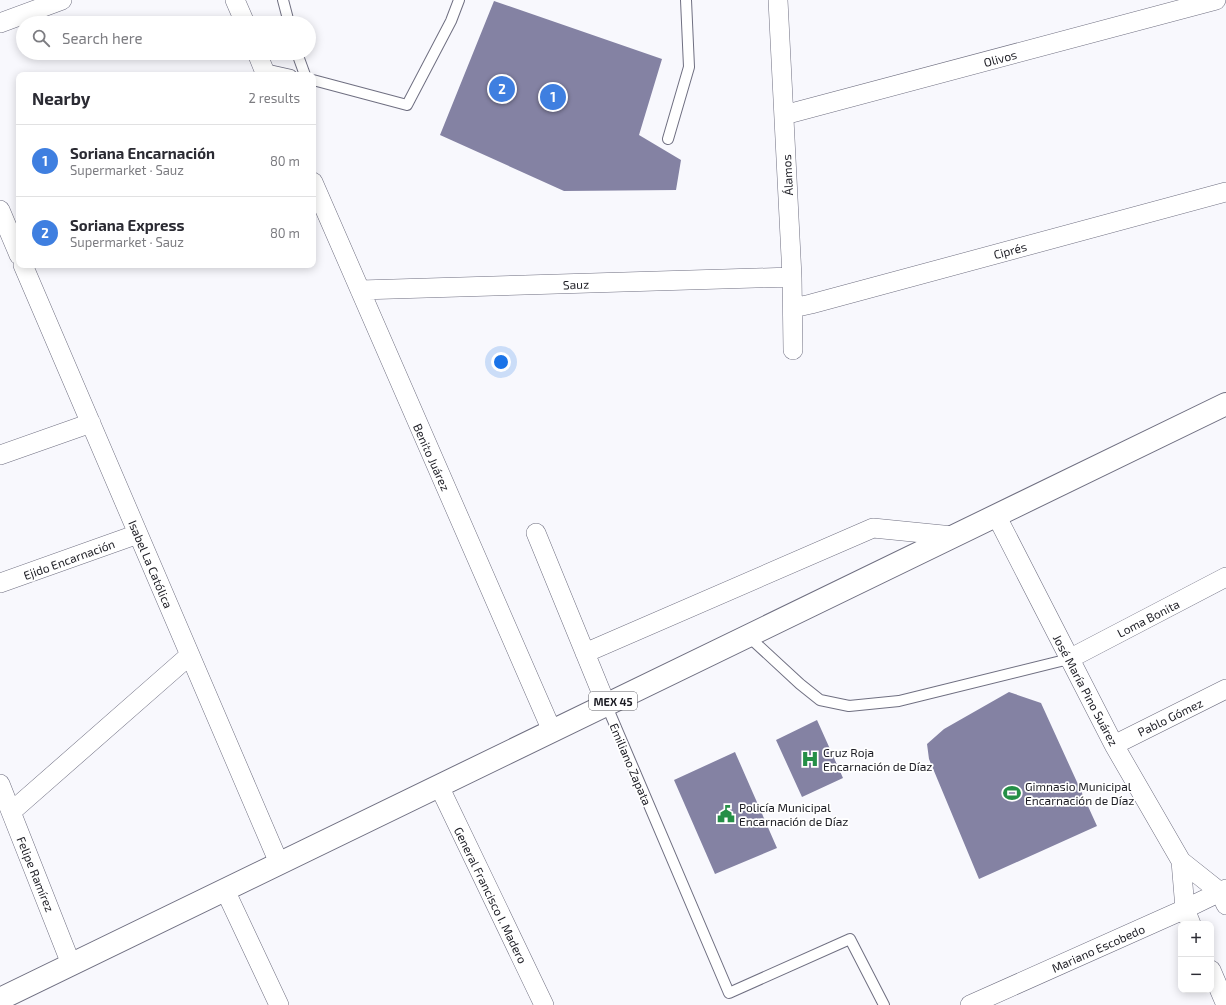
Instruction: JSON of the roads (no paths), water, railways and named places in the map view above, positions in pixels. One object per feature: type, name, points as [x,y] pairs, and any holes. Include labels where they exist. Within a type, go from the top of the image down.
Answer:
[{"type":"main road","name":"MEX 45","points":[[0,999],[1226,404]]},
{"type":"street","points":[[19,16],[62,0]]},
{"type":"street","points":[[235,0],[242,16]]},
{"type":"street","name":"Álamos","points":[[778,0],[792,277],[793,350]]},
{"type":"street","name":"Olivos","points":[[784,115],[1216,0]]},
{"type":"street","points":[[0,23],[16,17]]},
{"type":"street","name":"Benito Juárez","points":[[316,189],[552,731]]},
{"type":"street","name":"Ciprés","points":[[793,308],[1226,192]]},
{"type":"street","points":[[0,210],[16,248]]},
{"type":"street","name":"Isabel La Católica","points":[[24,268],[279,863]]},
{"type":"street","name":"Sauz","points":[[360,290],[792,277]]},
{"type":"street","points":[[0,455],[91,422]]},
{"type":"street","name":"José María Pino Suárez","points":[[996,515],[1114,745],[1181,861],[1224,896]]},
{"type":"street","points":[[585,653],[872,528],[953,536]]},
{"type":"street","name":"Emiliano Zapata","points":[[536,533],[606,704]]},
{"type":"street","name":"Ejido Encarnación","points":[[0,583],[138,534]]},
{"type":"street","name":"Loma Bonita","points":[[1069,659],[1226,577]]},
{"type":"street","points":[[11,812],[190,655]]},
{"type":"street","name":"Pablo Gómez","points":[[1114,745],[1226,689]]},
{"type":"street","name":"Felipe Ramírez","points":[[0,784],[71,964]]},
{"type":"street","name":"General Francisco I. Madero","points":[[439,786],[544,1005]]},
{"type":"street","name":"José María Pino Suárez","points":[[1181,861],[1188,917]]},
{"type":"street","points":[[225,890],[280,1005]]},
{"type":"street","name":"Mariano Escobedo","points":[[970,1005],[1188,917],[1224,896]]},
{"type":"street","points":[[1214,977],[1226,1005]]},
{"type":"lane","points":[[283,0],[287,16]]},
{"type":"lane","points":[[316,81],[407,105],[451,22],[458,0]]},
{"type":"lane","points":[[668,139],[689,67],[686,0]]},
{"type":"lane","points":[[299,60],[303,72]]},
{"type":"lane","points":[[263,66],[282,72]]},
{"type":"lane","points":[[748,636],[800,684],[820,700],[849,706],[899,701],[1069,659]]},
{"type":"lane","name":"Emiliano Zapata","points":[[606,704],[729,993],[850,939],[884,1005]]},
{"type":"place","name":"Soriana Express","points":[[502,89]]},
{"type":"place","name":"Soriana Encarnación","points":[[553,97]]},
{"type":"place","name":"Cruz Roja Encarnación de Díaz","points":[[810,759]]},
{"type":"place","name":"Gimnasio Municipal Encarnación de Díaz","points":[[1012,793]]},
{"type":"place","name":"Policía Municipal Encarnación de Díaz","points":[[726,814]]}]
